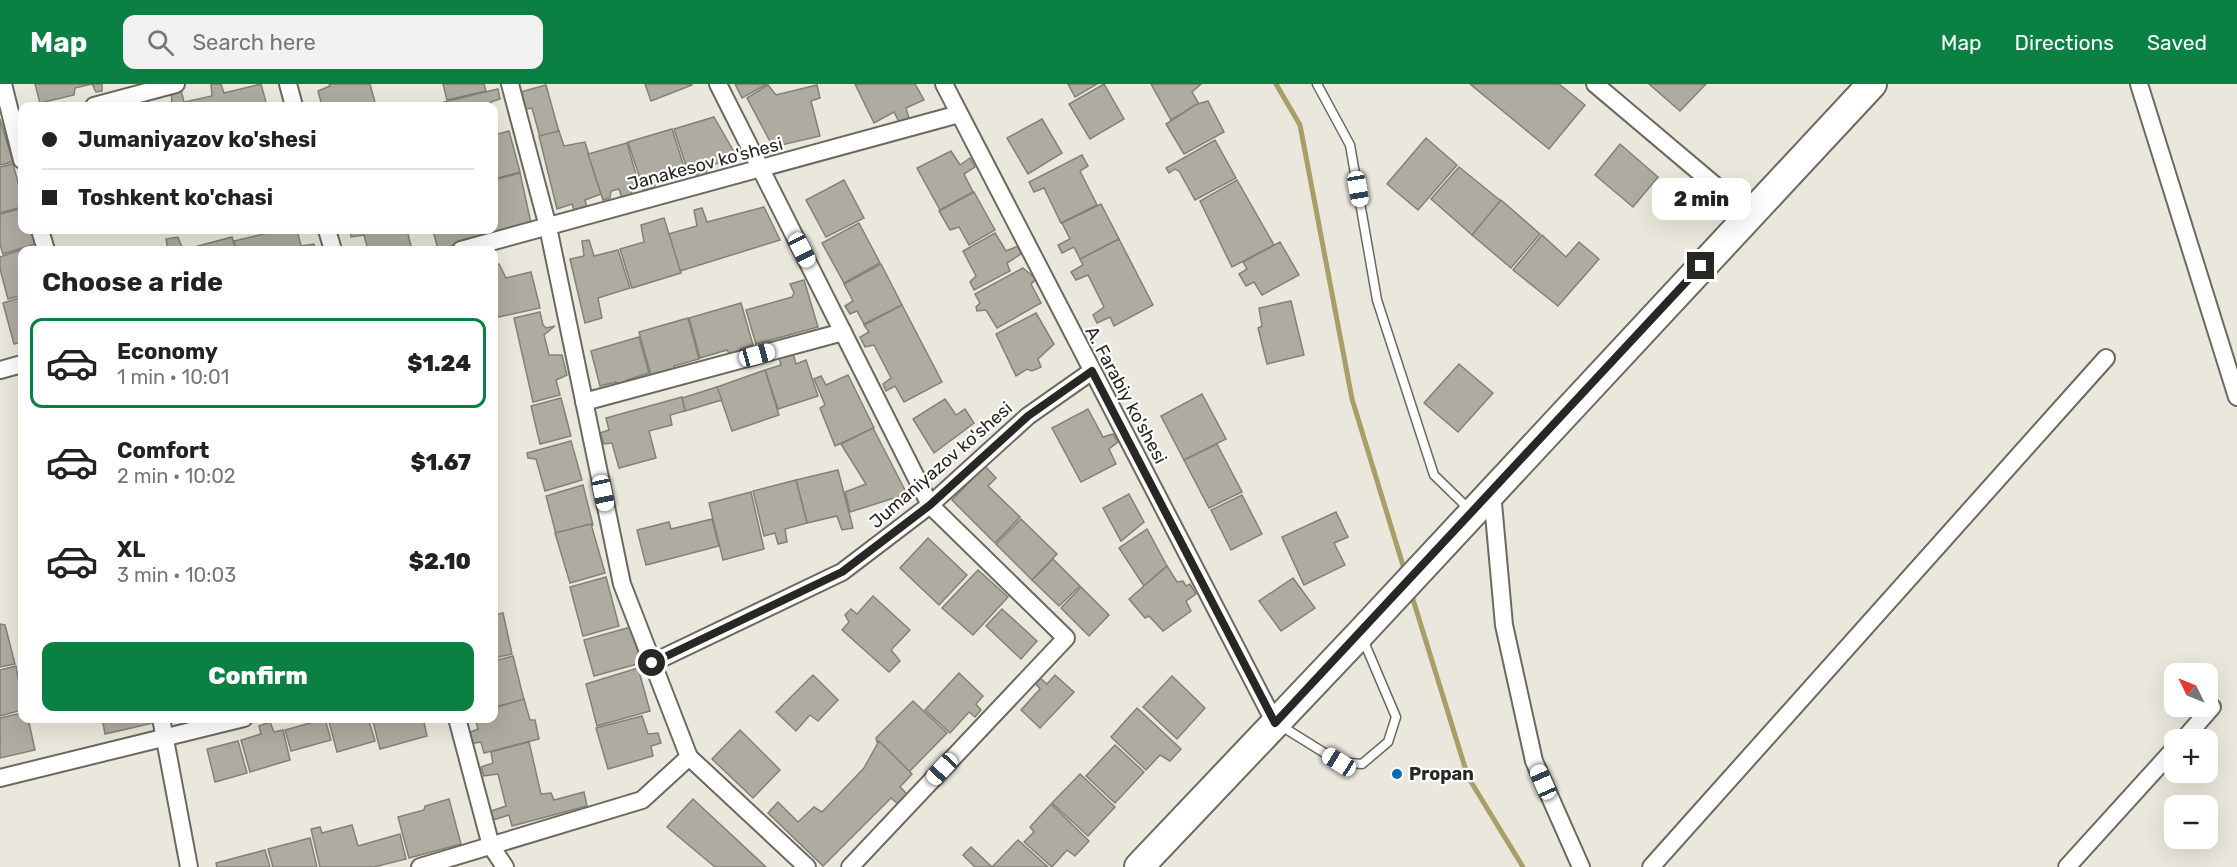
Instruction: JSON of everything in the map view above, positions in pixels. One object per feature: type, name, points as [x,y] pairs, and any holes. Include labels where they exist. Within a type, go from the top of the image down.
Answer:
[{"type":"highway","points":[[1139,867],[1473,513],[1872,84]]},
{"type":"street","points":[[3,84],[18,127]]},
{"type":"street","points":[[109,102],[176,84]]},
{"type":"street","points":[[288,84],[293,102]]},
{"type":"street","points":[[510,84],[548,226],[622,584],[689,757],[807,867]]},
{"type":"street","points":[[718,84],[930,505],[1066,638],[850,867]]},
{"type":"street","name":"A. Farabiy ko'shesi","points":[[944,84],[1275,723]]},
{"type":"street","points":[[1595,84],[1749,214]]},
{"type":"street","points":[[2139,84],[2237,397]]},
{"type":"street","name":"Janakesov ko'shesi","points":[[476,246],[959,114]]},
{"type":"street","points":[[584,402],[843,332]]},
{"type":"street","points":[[1651,867],[2106,358]]},
{"type":"street","points":[[0,370],[18,365]]},
{"type":"street","name":"Jumaniyazov ko'shesi","points":[[652,663],[842,572],[930,505],[1028,416],[1092,371]]},
{"type":"street","points":[[1492,492],[1504,626],[1534,761],[1581,867]]},
{"type":"street","points":[[2193,729],[2203,717]]},
{"type":"street","points":[[162,723],[189,867]]},
{"type":"street","points":[[0,778],[223,723]]},
{"type":"street","points":[[458,723],[491,846],[505,867]]},
{"type":"street","points":[[420,867],[642,800],[689,757]]},
{"type":"street","points":[[2067,867],[2164,760]]},
{"type":"lane","points":[[1317,84],[1350,145],[1377,300],[1434,475],[1473,513]]},
{"type":"lane","points":[[1275,723],[1339,762],[1362,764],[1388,742],[1396,717],[1367,626]]},
{"type":"building","points":[[35,84],[92,84],[75,88],[74,95],[40,102]]},
{"type":"building","points":[[92,84],[102,84],[102,91],[96,92]]},
{"type":"building","points":[[211,84],[221,84],[224,93],[261,84],[266,102],[184,102],[212,96]]},
{"type":"building","points":[[329,84],[370,84],[375,102],[321,102],[318,91],[330,86]]},
{"type":"building","points":[[443,84],[484,84],[486,91],[447,100]]},
{"type":"building","points":[[645,84],[691,84],[692,85],[651,101]]},
{"type":"building","points":[[735,84],[767,84],[742,98]]},
{"type":"building","points":[[855,84],[915,84],[924,100],[906,108],[910,122],[901,126],[894,112],[874,123]]},
{"type":"building","points":[[1068,84],[1097,84],[1075,97]]},
{"type":"building","points":[[1104,84],[1124,119],[1090,139],[1069,104]]},
{"type":"building","points":[[1151,84],[1201,84],[1192,92],[1199,104],[1171,120]]},
{"type":"building","points":[[1470,84],[1559,84],[1585,105],[1549,149]]},
{"type":"building","points":[[1649,84],[1706,84],[1680,111]]},
{"type":"building","points":[[546,85],[559,132],[540,137],[532,108],[522,110],[517,93]]},
{"type":"building","points":[[768,85],[776,95],[817,85],[820,98],[811,101],[820,136],[773,147],[747,98]]},
{"type":"building","points":[[498,89],[500,99],[491,102],[444,102]]},
{"type":"building","points":[[181,90],[184,102],[172,102],[171,92]]},
{"type":"building","points":[[1208,101],[1224,132],[1184,154],[1166,124],[1195,105]]},
{"type":"building","points":[[714,117],[737,157],[706,167],[707,176],[698,180],[694,169],[687,169],[674,129]]},
{"type":"building","points":[[0,119],[13,162],[0,165]]},
{"type":"building","points":[[1042,119],[1062,153],[1028,174],[1007,138]]},
{"type":"building","points":[[672,129],[685,170],[654,180],[655,187],[644,191],[628,142]]},
{"type":"building","points":[[509,131],[520,172],[498,178],[498,134]]},
{"type":"building","points":[[559,131],[564,146],[585,142],[601,194],[585,200],[588,212],[576,216],[572,204],[557,209],[539,136]]},
{"type":"building","points":[[1426,138],[1457,165],[1418,210],[1387,184]]},
{"type":"building","points":[[1215,140],[1236,178],[1195,200],[1179,171],[1175,169],[1169,173],[1166,168]]},
{"type":"building","points":[[627,143],[639,185],[631,189],[633,198],[623,201],[619,189],[611,191],[610,198],[603,200],[588,154]]},
{"type":"building","points":[[1620,144],[1658,177],[1633,207],[1595,175]]},
{"type":"building","points":[[951,151],[960,165],[970,158],[975,167],[964,174],[973,192],[940,210],[917,168]]},
{"type":"building","points":[[1082,155],[1088,166],[1080,171],[1097,205],[1061,223],[1044,188],[1034,192],[1029,182]]},
{"type":"building","points":[[13,164],[18,182],[18,208],[0,213],[0,167]]},
{"type":"building","points":[[1459,167],[1501,201],[1472,235],[1431,199]]},
{"type":"building","points":[[520,173],[531,223],[498,233],[498,179]]},
{"type":"building","points":[[844,180],[864,218],[826,237],[806,200]]},
{"type":"building","points":[[1237,180],[1274,245],[1232,267],[1200,201]]},
{"type":"building","points":[[974,192],[995,230],[969,245],[959,227],[950,230],[939,211]]},
{"type":"building","points":[[1501,200],[1540,234],[1511,268],[1472,235]]},
{"type":"building","points":[[1101,204],[1119,239],[1080,259],[1074,247],[1062,253],[1058,245],[1070,239],[1062,223]]},
{"type":"building","points":[[764,207],[780,240],[680,271],[668,234],[697,226],[694,210],[702,208],[707,222]]},
{"type":"building","points":[[18,209],[18,234],[32,234],[35,244],[18,246],[18,249],[3,254],[0,245],[0,214]]},
{"type":"building","points":[[664,218],[681,273],[632,288],[620,249],[644,242],[641,225]]},
{"type":"building","points":[[859,223],[880,263],[844,283],[822,243]]},
{"type":"building","points":[[995,233],[1006,251],[1018,246],[1021,254],[1007,263],[1010,271],[974,290],[970,282],[976,276],[963,251]]},
{"type":"building","points":[[263,234],[298,234],[301,246],[235,246],[234,241]]},
{"type":"building","points":[[351,234],[408,234],[411,246],[367,246],[364,235],[351,237]]},
{"type":"building","points":[[434,234],[493,234],[452,246],[437,246]]},
{"type":"building","points":[[1542,235],[1566,257],[1579,242],[1599,259],[1558,306],[1513,270]]},
{"type":"building","points":[[178,237],[181,246],[167,246],[166,239]]},
{"type":"building","points":[[232,237],[235,246],[198,246]]},
{"type":"building","points":[[1119,239],[1153,305],[1114,326],[1110,317],[1097,323],[1093,315],[1104,307],[1088,275],[1076,280],[1071,272],[1083,265],[1080,259]]},
{"type":"building","points":[[589,240],[594,256],[618,250],[630,288],[598,298],[602,318],[585,323],[570,259],[584,256],[582,241]]},
{"type":"building","points":[[1280,242],[1299,275],[1262,295],[1254,282],[1246,286],[1239,274],[1247,269],[1243,262]]},
{"type":"building","points":[[18,251],[18,296],[8,299],[0,269],[0,257]]},
{"type":"building","points":[[498,264],[506,278],[531,272],[540,308],[498,317]]},
{"type":"building","points":[[881,264],[902,305],[864,324],[857,311],[850,314],[845,306],[853,301],[844,284]]},
{"type":"building","points":[[1023,268],[1036,279],[1031,284],[1041,303],[997,328],[986,310],[977,311],[976,307],[980,303],[975,294]]},
{"type":"building","points":[[804,280],[818,327],[756,344],[746,310],[792,297],[794,293],[790,284]]},
{"type":"building","points":[[18,298],[18,343],[14,344],[3,303]]},
{"type":"building","points":[[1291,301],[1304,355],[1267,364],[1258,328],[1262,326],[1259,308]]},
{"type":"building","points":[[741,303],[753,345],[740,349],[738,356],[732,358],[727,350],[700,358],[689,318]]},
{"type":"building","points":[[902,305],[942,382],[904,402],[895,386],[886,391],[883,384],[891,378],[874,345],[865,347],[860,337],[869,332],[864,325]]},
{"type":"building","points":[[540,312],[546,328],[555,326],[544,335],[549,355],[562,355],[567,375],[556,380],[560,395],[533,402],[514,318]]},
{"type":"building","points":[[1036,313],[1054,344],[1038,359],[1041,367],[1032,371],[1027,369],[1016,376],[996,334]]},
{"type":"building","points":[[688,318],[699,359],[674,366],[674,377],[653,383],[639,332]]},
{"type":"building","points":[[639,337],[649,373],[627,380],[629,392],[619,394],[616,382],[600,386],[591,351]]},
{"type":"building","points":[[793,353],[796,364],[806,360],[818,396],[778,409],[765,370],[781,365],[779,358]]},
{"type":"building","points":[[1459,364],[1493,393],[1458,432],[1424,403]]},
{"type":"building","points":[[765,370],[779,415],[732,431],[717,387]]},
{"type":"building","points":[[848,375],[874,428],[835,446],[820,408],[825,405],[814,379],[821,376],[826,385]]},
{"type":"building","points":[[717,387],[722,400],[685,411],[682,398]]},
{"type":"building","points":[[1202,394],[1226,439],[1184,460],[1161,416]]},
{"type":"building","points":[[682,397],[685,411],[670,415],[672,425],[649,431],[656,458],[619,468],[612,443],[604,444],[600,433],[609,430],[606,418]]},
{"type":"building","points":[[561,398],[571,436],[540,444],[531,406]]},
{"type":"building","points":[[945,399],[956,415],[965,409],[974,423],[934,453],[913,419]]},
{"type":"building","points":[[1088,409],[1103,437],[1113,434],[1118,442],[1109,449],[1116,464],[1081,482],[1052,428]]},
{"type":"building","points":[[873,428],[907,494],[850,512],[845,492],[866,484],[841,444]]},
{"type":"building","points":[[571,441],[582,480],[545,491],[536,459],[528,458],[527,453]]},
{"type":"building","points":[[1217,444],[1242,492],[1209,508],[1184,460]]},
{"type":"building","points":[[985,466],[996,478],[988,486],[1020,517],[995,543],[952,500]]},
{"type":"building","points":[[838,470],[853,528],[842,530],[837,516],[807,523],[796,480]]},
{"type":"building","points":[[796,480],[807,523],[785,529],[787,542],[778,544],[775,533],[764,536],[753,491]]},
{"type":"building","points":[[583,485],[593,525],[556,534],[546,496]]},
{"type":"building","points":[[751,492],[764,549],[723,560],[709,503]]},
{"type":"building","points":[[1129,494],[1144,522],[1121,541],[1103,508]]},
{"type":"building","points":[[1242,495],[1262,534],[1231,550],[1211,510]]},
{"type":"building","points":[[1336,512],[1348,537],[1334,543],[1345,565],[1304,585],[1282,537]]},
{"type":"building","points":[[712,519],[719,546],[646,565],[637,530],[669,522],[671,529]]},
{"type":"building","points":[[1021,519],[1057,554],[1032,580],[996,544]]},
{"type":"building","points":[[591,524],[605,573],[570,583],[555,533]]},
{"type":"building","points":[[1147,529],[1167,566],[1144,586],[1119,548]]},
{"type":"building","points":[[928,538],[967,575],[939,605],[900,568]]},
{"type":"building","points":[[1053,559],[1080,586],[1059,606],[1032,580]]},
{"type":"building","points":[[1167,566],[1177,582],[1183,581],[1186,586],[1190,584],[1196,594],[1186,601],[1191,611],[1163,631],[1149,616],[1145,618],[1129,599]]},
{"type":"building","points":[[978,570],[1008,597],[973,635],[942,608]]},
{"type":"building","points":[[606,577],[619,626],[583,636],[570,587]]},
{"type":"building","points":[[1293,578],[1315,608],[1281,631],[1259,601]]},
{"type":"building","points":[[1081,587],[1109,615],[1089,636],[1061,608]]},
{"type":"building","points":[[873,596],[910,630],[891,650],[900,661],[889,672],[842,630],[849,622],[845,615],[851,609],[857,614]]},
{"type":"building","points":[[1002,609],[1037,641],[1021,659],[986,626]]},
{"type":"building","points":[[503,613],[512,654],[498,657],[498,614]]},
{"type":"building","points":[[0,624],[5,625],[15,664],[0,667]]},
{"type":"building","points":[[631,627],[641,663],[594,676],[584,640]]},
{"type":"building","points":[[513,656],[524,700],[498,706],[498,660]]},
{"type":"building","points":[[16,666],[18,711],[0,716],[0,670]]},
{"type":"building","points":[[638,668],[650,711],[597,726],[586,684]]},
{"type":"building","points":[[959,673],[983,696],[976,704],[981,710],[975,717],[969,712],[950,733],[925,710]]},
{"type":"building","points":[[813,675],[838,700],[818,721],[810,715],[796,731],[776,712]]},
{"type":"building","points":[[1055,675],[1074,692],[1040,728],[1021,710],[1040,689],[1035,683],[1040,678],[1047,684]]},
{"type":"building","points":[[1172,676],[1205,708],[1177,739],[1143,707]]},
{"type":"building","points":[[524,699],[530,720],[535,720],[539,739],[484,753],[481,742],[469,744],[466,734],[478,729],[476,723],[498,723],[498,707]]},
{"type":"building","points":[[913,701],[947,733],[909,772],[877,742],[876,738]]},
{"type":"building","points":[[1137,708],[1181,749],[1170,761],[1160,755],[1146,770],[1111,737]]},
{"type":"building","points":[[18,714],[18,723],[29,723],[35,750],[0,758],[0,718]]},
{"type":"building","points":[[642,716],[648,734],[658,733],[661,743],[651,746],[653,756],[608,769],[596,728]]},
{"type":"building","points":[[103,723],[153,723],[105,734]]},
{"type":"building","points":[[270,723],[274,732],[283,730],[290,760],[250,772],[241,740],[261,734],[259,726]]},
{"type":"building","points":[[310,723],[326,723],[331,740],[291,751],[285,730]]},
{"type":"building","points":[[329,723],[370,723],[375,741],[337,752]]},
{"type":"building","points":[[373,723],[424,723],[427,736],[380,749]]},
{"type":"building","points":[[740,730],[780,770],[753,798],[712,759]]},
{"type":"building","points":[[238,741],[247,773],[215,782],[207,749]]},
{"type":"building","points":[[879,741],[912,774],[900,787],[907,794],[898,804],[891,798],[823,866],[768,813],[778,802],[798,822],[814,807],[822,812],[864,768]]},
{"type":"building","points":[[529,742],[541,794],[551,793],[554,800],[584,792],[587,806],[512,826],[509,815],[493,820],[491,811],[506,806],[498,774],[484,776],[481,767],[493,763],[491,752]]},
{"type":"building","points":[[1115,745],[1144,772],[1115,803],[1086,776]]},
{"type":"building","points":[[1080,774],[1115,807],[1088,836],[1052,803]]},
{"type":"building","points":[[449,799],[461,844],[409,858],[398,817],[424,810],[425,806]]},
{"type":"building","points":[[693,799],[766,867],[715,867],[667,827]]},
{"type":"building","points":[[1051,804],[1089,841],[1075,856],[1067,850],[1052,867],[1024,842],[1034,832],[1030,827]]},
{"type":"building","points":[[352,825],[358,846],[400,834],[406,859],[374,867],[320,867],[311,829],[320,827],[322,833]]},
{"type":"building","points":[[310,838],[317,867],[273,867],[268,849]]},
{"type":"building","points":[[1018,840],[1048,867],[992,867]]},
{"type":"building","points":[[971,847],[992,867],[975,867],[963,855]]},
{"type":"building","points":[[265,850],[270,867],[217,867],[216,863]]},
{"type":"waterway","points":[[1276,84],[1300,125],[1352,399],[1405,572]]},
{"type":"waterway","points":[[1411,593],[1468,777],[1523,867]]},
{"type":"place","name":"Propan","points":[[1397,774]]},
{"type":"route","points":[[652,663],[842,572],[930,505],[1028,416],[1092,371],[1275,723],[1701,266]]}]
